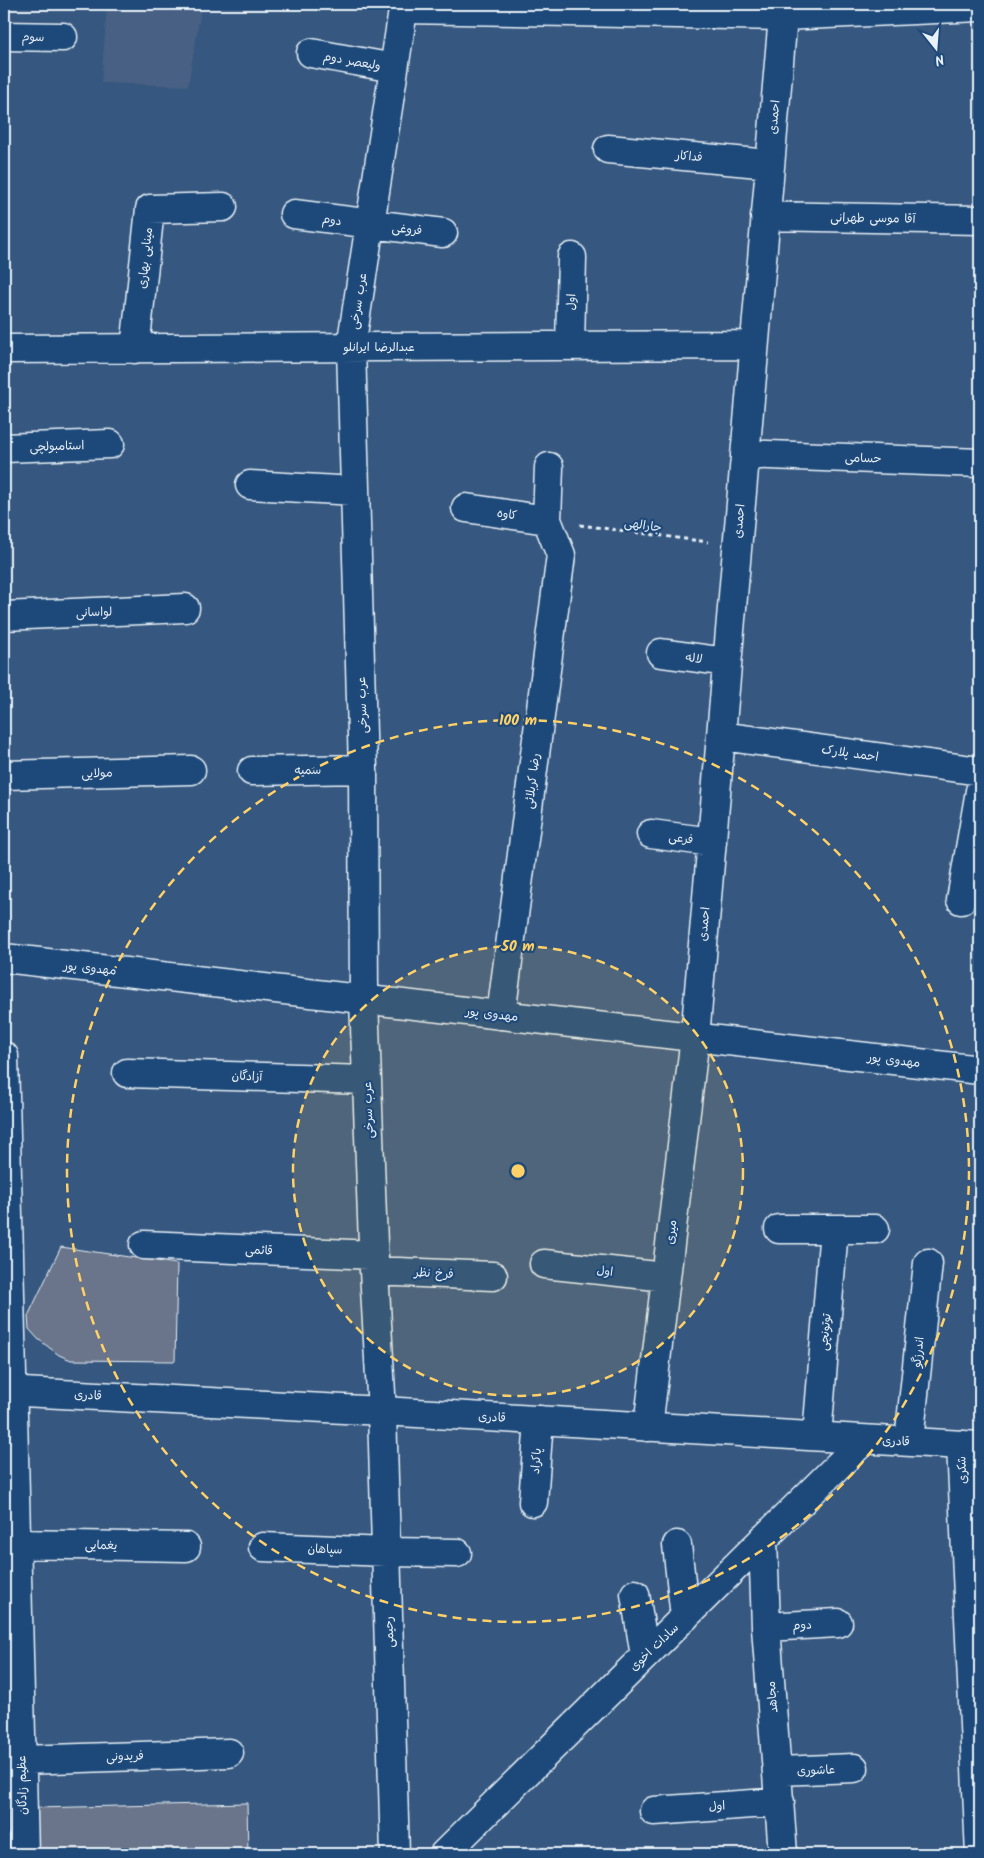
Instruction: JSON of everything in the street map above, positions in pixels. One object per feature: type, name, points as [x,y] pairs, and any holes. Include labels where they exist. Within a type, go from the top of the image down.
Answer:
[{"type":"street","points":[[404,7],[782,10],[980,7]]},
{"type":"street","name":"عرب سرخی","points":[[382,1411],[374,1263],[364,999],[364,769],[351,348],[404,7]]},
{"type":"street","name":"احمدی","points":[[695,1037],[782,10]]},
{"type":"street","name":"سوم","points":[[4,36],[63,37]]},
{"type":"street","name":"ولیعصر دوم","points":[[311,53],[394,68]]},
{"type":"street","name":"فداکار","points":[[608,149],[770,164]]},
{"type":"street","name":"مینایی بهاری","points":[[135,349],[150,209],[222,207]]},
{"type":"street","name":"دوم","points":[[294,214],[370,225]]},
{"type":"street","name":"آقا موسی طهرانی","points":[[765,216],[980,220]]},
{"type":"street","name":"فروغی","points":[[370,225],[443,233]]},
{"type":"street","name":"اول","points":[[570,346],[572,257]]},
{"type":"street","name":"عبدالرضا ایرانلو","points":[[4,349],[754,345]]},
{"type":"street","name":"استامبولچی","points":[[4,448],[110,444]]},
{"type":"street","name":"حسامی","points":[[745,454],[980,463]]},
{"type":"street","points":[[547,520],[550,467]]},
{"type":"street","points":[[250,486],[355,491]]},
{"type":"street","name":"کاوه","points":[[466,508],[547,520]]},
{"type":"street","name":"رضا کربلائی","points":[[501,1015],[561,555],[547,520]]},
{"type":"street","name":"لواسانی","points":[[4,616],[185,608]]},
{"type":"street","name":"لاله","points":[[661,653],[727,662]]},
{"type":"street","name":"احمد پلارک","points":[[721,736],[980,771]]},
{"type":"street","name":"سمیه","points":[[252,771],[364,769]]},
{"type":"street","name":"مولایی","points":[[4,775],[191,770]]},
{"type":"street","points":[[961,900],[980,792]]},
{"type":"street","name":"فرعی","points":[[651,834],[712,842]]},
{"type":"street","name":"مهدوی پور","points":[[4,958],[980,1070]]},
{"type":"street","name":"میری","points":[[648,1427],[695,1037]]},
{"type":"street","name":"عظیم زادگان","points":[[4,1056],[8,1391],[16,1544],[11,1606],[22,1760],[24,1854]]},
{"type":"street","name":"آزادگان","points":[[127,1073],[367,1080]]},
{"type":"street","points":[[779,1228],[875,1229]]},
{"type":"street","name":"توتونچی","points":[[816,1436],[834,1229]]},
{"type":"street","name":"قائمی","points":[[144,1245],[374,1263]]},
{"type":"street","name":"فرخ نظر","points":[[374,1263],[493,1276]]},
{"type":"street","name":"اندرزگو","points":[[909,1441],[928,1263]]},
{"type":"street","name":"اول","points":[[544,1264],[666,1277]]},
{"type":"street","name":"قادرى","points":[[8,1391],[909,1441],[970,1446]]},
{"type":"street","name":"رحیمی","points":[[382,1411],[395,1854]]},
{"type":"street","name":"پاکراد","points":[[533,1502],[539,1420]]},
{"type":"street","name":"سادات اخوی","points":[[444,1854],[864,1440]]},
{"type":"street","name":"شکری","points":[[970,1446],[980,1854]]},
{"type":"street","name":"مجاهد","points":[[763,1539],[766,1627],[783,1854]]},
{"type":"street","name":"یغمایی","points":[[16,1544],[186,1547]]},
{"type":"street","points":[[677,1545],[685,1617]]},
{"type":"street","name":"سپاهان","points":[[263,1547],[386,1552]]},
{"type":"street","points":[[386,1552],[456,1553]]},
{"type":"street","points":[[634,1594],[645,1656]]},
{"type":"street","name":"دوم","points":[[766,1627],[838,1623]]},
{"type":"street","name":"فریدونی","points":[[22,1760],[229,1753]]},
{"type":"street","name":"عاشوری","points":[[778,1771],[854,1768]]},
{"type":"street","name":"اول","points":[[654,1811],[780,1802]]},
{"type":"path","name":"جارالهی","points":[[547,520],[737,546]]},
{"type":"shaded area","points":[[107,4],[202,4],[188,86],[101,83]]},
{"type":"building","points":[[61,1247],[177,1264],[175,1361],[71,1360],[59,1355],[38,1339],[29,1329],[28,1316]]},
{"type":"building","points":[[247,1803],[248,1854],[34,1854],[34,1808]]}]
